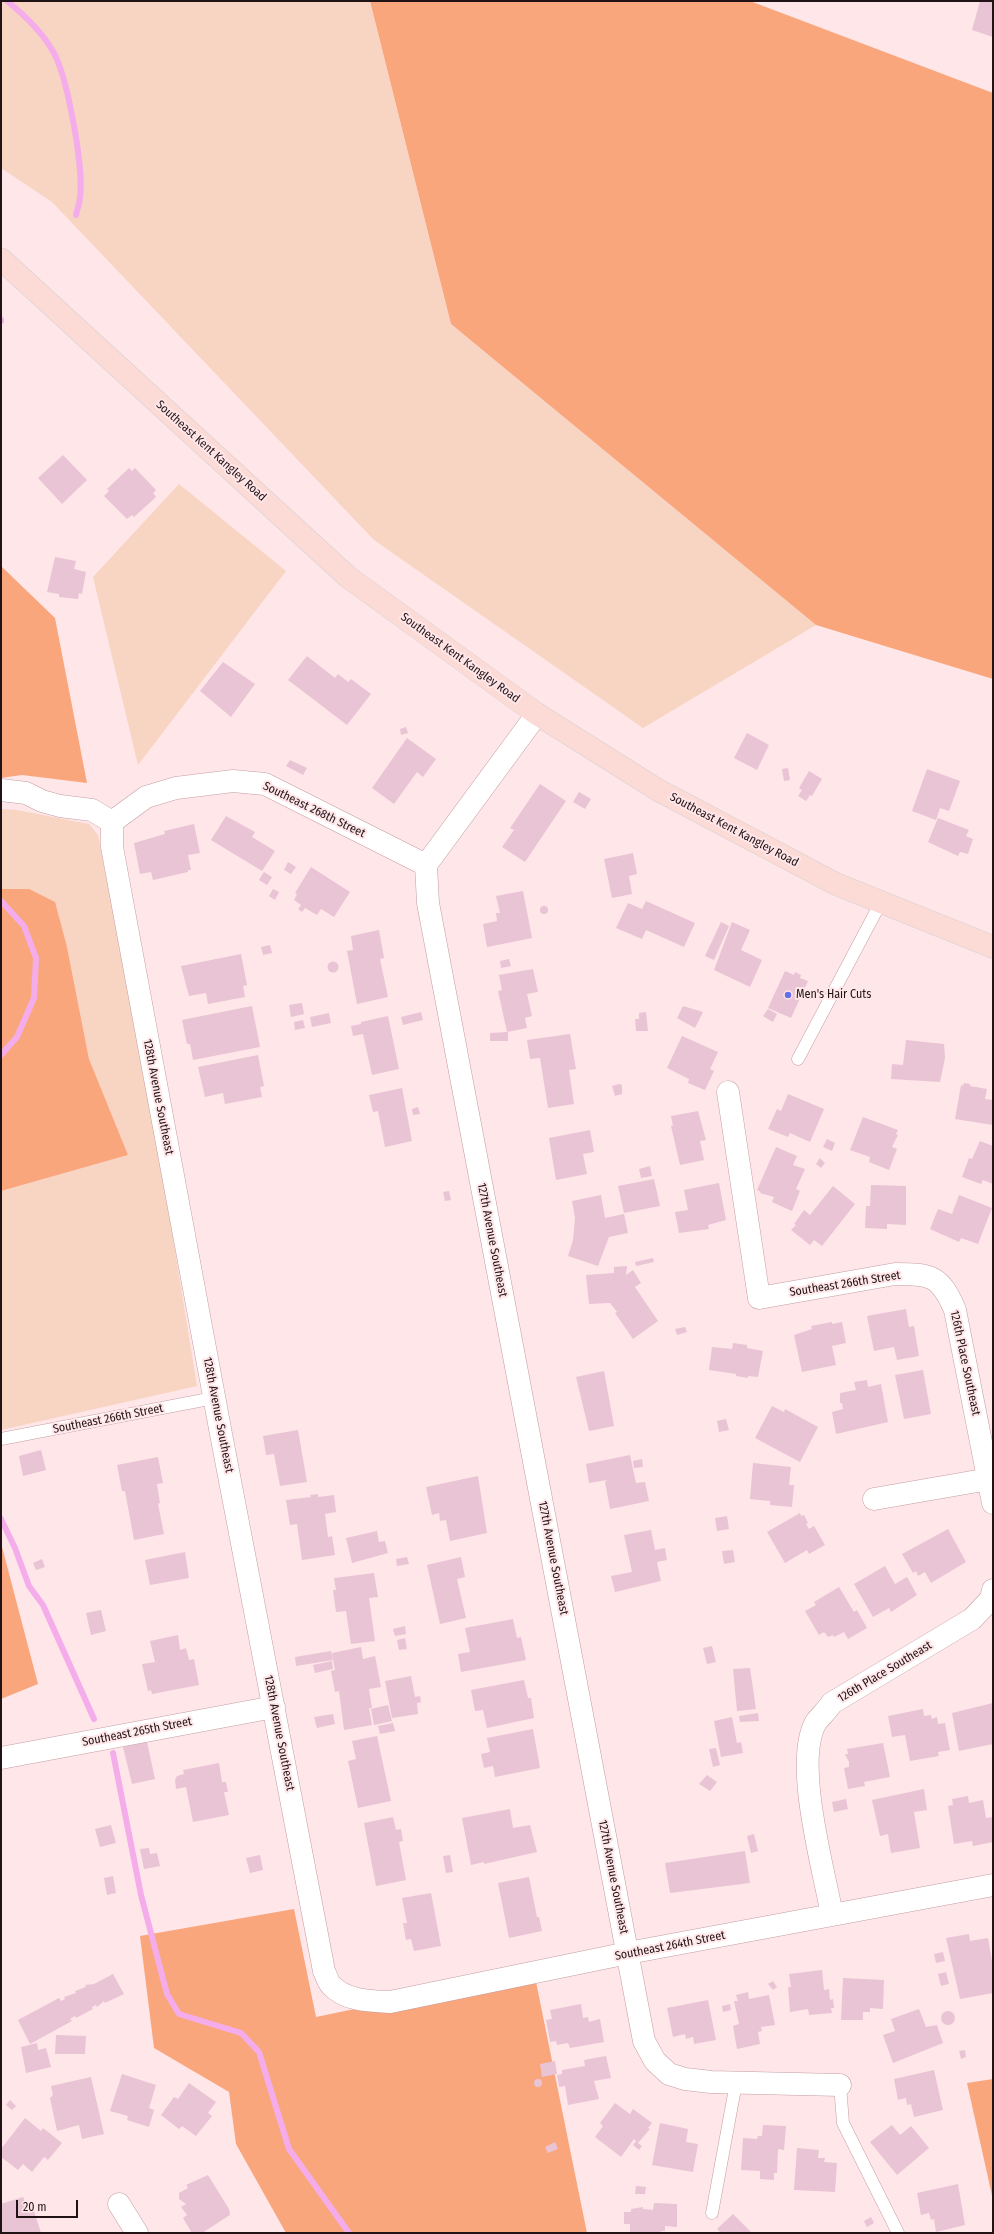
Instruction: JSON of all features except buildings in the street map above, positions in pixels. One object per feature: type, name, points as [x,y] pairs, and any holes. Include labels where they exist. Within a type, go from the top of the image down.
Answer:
[{"type":"main road","name":"Southeast Kent Kangley Road","points":[[1,259],[348,576],[537,714],[658,790],[836,884],[993,947]]},
{"type":"street","points":[[426,865],[537,714]]},
{"type":"street","name":"Southeast 268th Street","points":[[112,822],[146,797],[176,788],[233,781],[265,784],[426,865]]},
{"type":"street","points":[[1,790],[26,793],[42,801],[60,806],[92,810],[112,822]]},
{"type":"street","name":"128th Avenue Southeast","points":[[112,822],[113,855],[214,1398],[324,1971],[330,1985],[348,1997]]},
{"type":"street","name":"127th Avenue Southeast","points":[[426,865],[428,903],[644,2042],[655,2061],[669,2074],[685,2079],[736,2083],[840,2085]]},
{"type":"street","name":"Southeast 266th Street","points":[[728,1092],[759,1298],[895,1274],[916,1274],[932,1277]]},
{"type":"street","name":"126th Place Southeast","points":[[932,1277],[947,1290],[955,1310],[993,1503]]},
{"type":"street","points":[[874,1499],[989,1479]]},
{"type":"street","name":"126th Place Southeast","points":[[832,1916],[807,1786],[808,1752],[816,1723],[832,1703],[972,1620],[991,1599],[993,1590]]},
{"type":"street","name":"Southeast 265th Street","points":[[1,1758],[274,1707]]},
{"type":"street","name":"Southeast 264th Street","points":[[348,1997],[368,2001],[390,2002],[628,1953],[993,1885]]},
{"type":"street","points":[[119,2204],[137,2233]]},
{"type":"lane","points":[[798,1059],[881,902]]},
{"type":"lane","name":"Southeast 266th Street","points":[[1,1439],[214,1398]]},
{"type":"lane","points":[[712,2213],[736,2083]]},
{"type":"lane","points":[[840,2085],[843,2123],[898,2233]]},
{"type":"shaded area","points":[[1,1],[370,1],[451,324],[816,625],[643,728],[374,540],[52,202],[1,168]]},
{"type":"shaded area","points":[[370,1],[750,1],[993,93],[993,679],[816,625],[451,324]]},
{"type":"shaded area","points":[[179,484],[286,571],[138,765],[93,577]]},
{"type":"shaded area","points":[[1,566],[55,618],[87,783],[22,775],[1,778]]},
{"type":"shaded area","points":[[1,809],[17,810],[89,824],[98,835],[158,1146],[197,1386],[1,1430],[1,1191],[128,1155],[89,1059],[67,947],[1,889]]},
{"type":"shaded area","points":[[1,889],[29,889],[55,902],[67,947],[89,1059],[128,1155],[1,1191]]},
{"type":"shaded area","points":[[1,1543],[38,1684],[1,1699]]},
{"type":"shaded area","points":[[294,1909],[316,2017],[534,1972],[587,2233],[286,2233],[236,2144],[229,2092],[154,2048],[140,1936]]},
{"type":"shaded area","points":[[993,2079],[993,2200],[967,2083]]},
{"type":"waterway","points":[[7,1],[19,11],[47,41],[57,60],[63,77],[77,143],[81,183],[80,199],[76,215]]},
{"type":"waterway","points":[[1,901],[24,926],[36,958],[34,998],[17,1037],[1,1055]]},
{"type":"waterway","points":[[1,1519],[15,1548],[29,1586],[43,1605],[94,1719]]},
{"type":"waterway","points":[[113,1753],[141,1895],[167,1994],[179,2014],[241,2033],[259,2052],[289,2149],[349,2233]]},
{"type":"place","name":"Men's Hair Cuts","points":[[788,995]]}]
